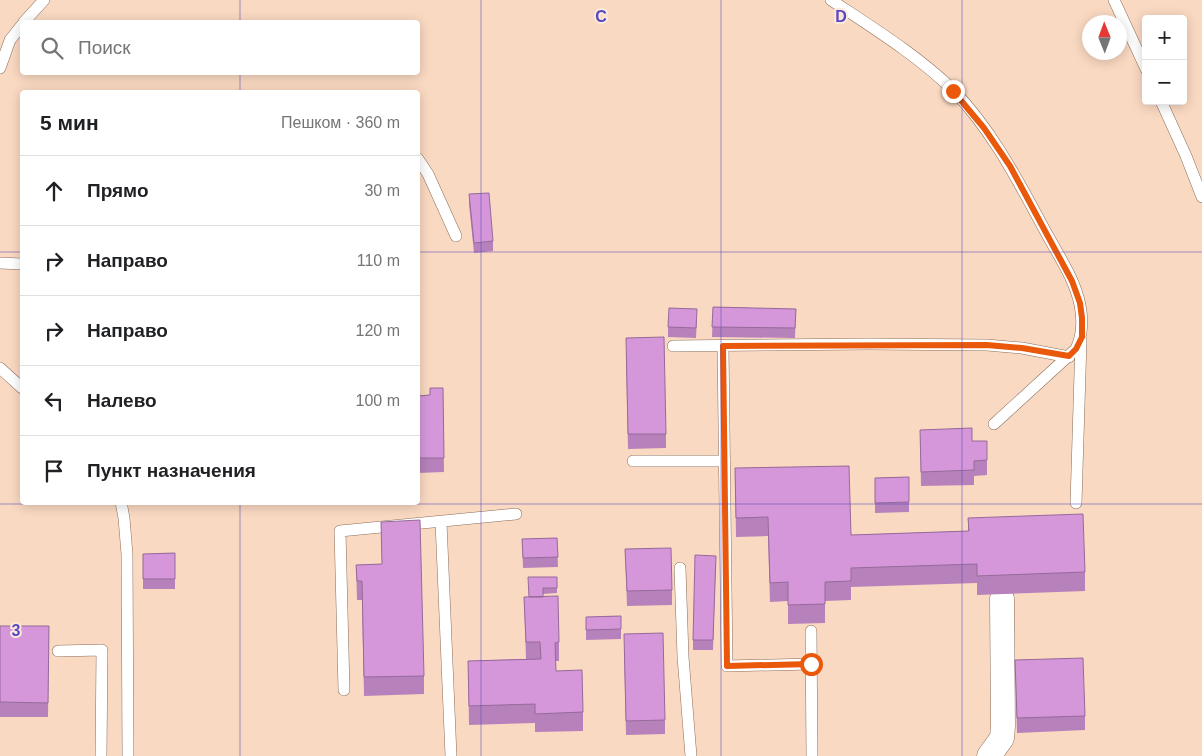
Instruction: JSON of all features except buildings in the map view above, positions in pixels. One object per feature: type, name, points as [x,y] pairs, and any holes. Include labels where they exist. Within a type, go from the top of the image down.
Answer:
[{"type":"street","points":[[989,756],[1002,738],[1003,726],[1002,598]]},
{"type":"lane","points":[[26,20],[44,0]]},
{"type":"lane","points":[[831,0],[917,59],[953,91],[984,128],[1010,166],[1072,281],[1081,310],[1082,337],[1076,503]]},
{"type":"lane","points":[[1114,0],[1142,60]]},
{"type":"lane","points":[[0,68],[10,40],[20,28]]},
{"type":"lane","points":[[1163,105],[1202,197]]},
{"type":"lane","points":[[420,162],[428,174],[456,236]]},
{"type":"lane","points":[[0,263],[20,264]]},
{"type":"lane","points":[[994,424],[1069,356],[1076,349],[1082,337]]},
{"type":"lane","points":[[673,346],[987,345],[1022,348],[1069,356]]},
{"type":"lane","points":[[723,346],[727,666],[811,664]]},
{"type":"lane","points":[[0,368],[20,386]]},
{"type":"lane","points":[[633,461],[725,461]]},
{"type":"lane","points":[[121,505],[124,518],[127,554],[128,756]]},
{"type":"lane","points":[[344,690],[340,531],[516,514]]},
{"type":"lane","points":[[441,522],[450,756]]},
{"type":"lane","points":[[680,568],[683,657],[691,756]]},
{"type":"lane","points":[[811,631],[812,756]]},
{"type":"lane","points":[[58,651],[102,650],[102,756]]},
{"type":"route","points":[[811,664],[727,666],[723,346],[987,345],[1022,348],[1069,356],[1076,349],[1082,337],[1080,303],[1072,281],[1010,166],[984,128],[953,91]]}]
